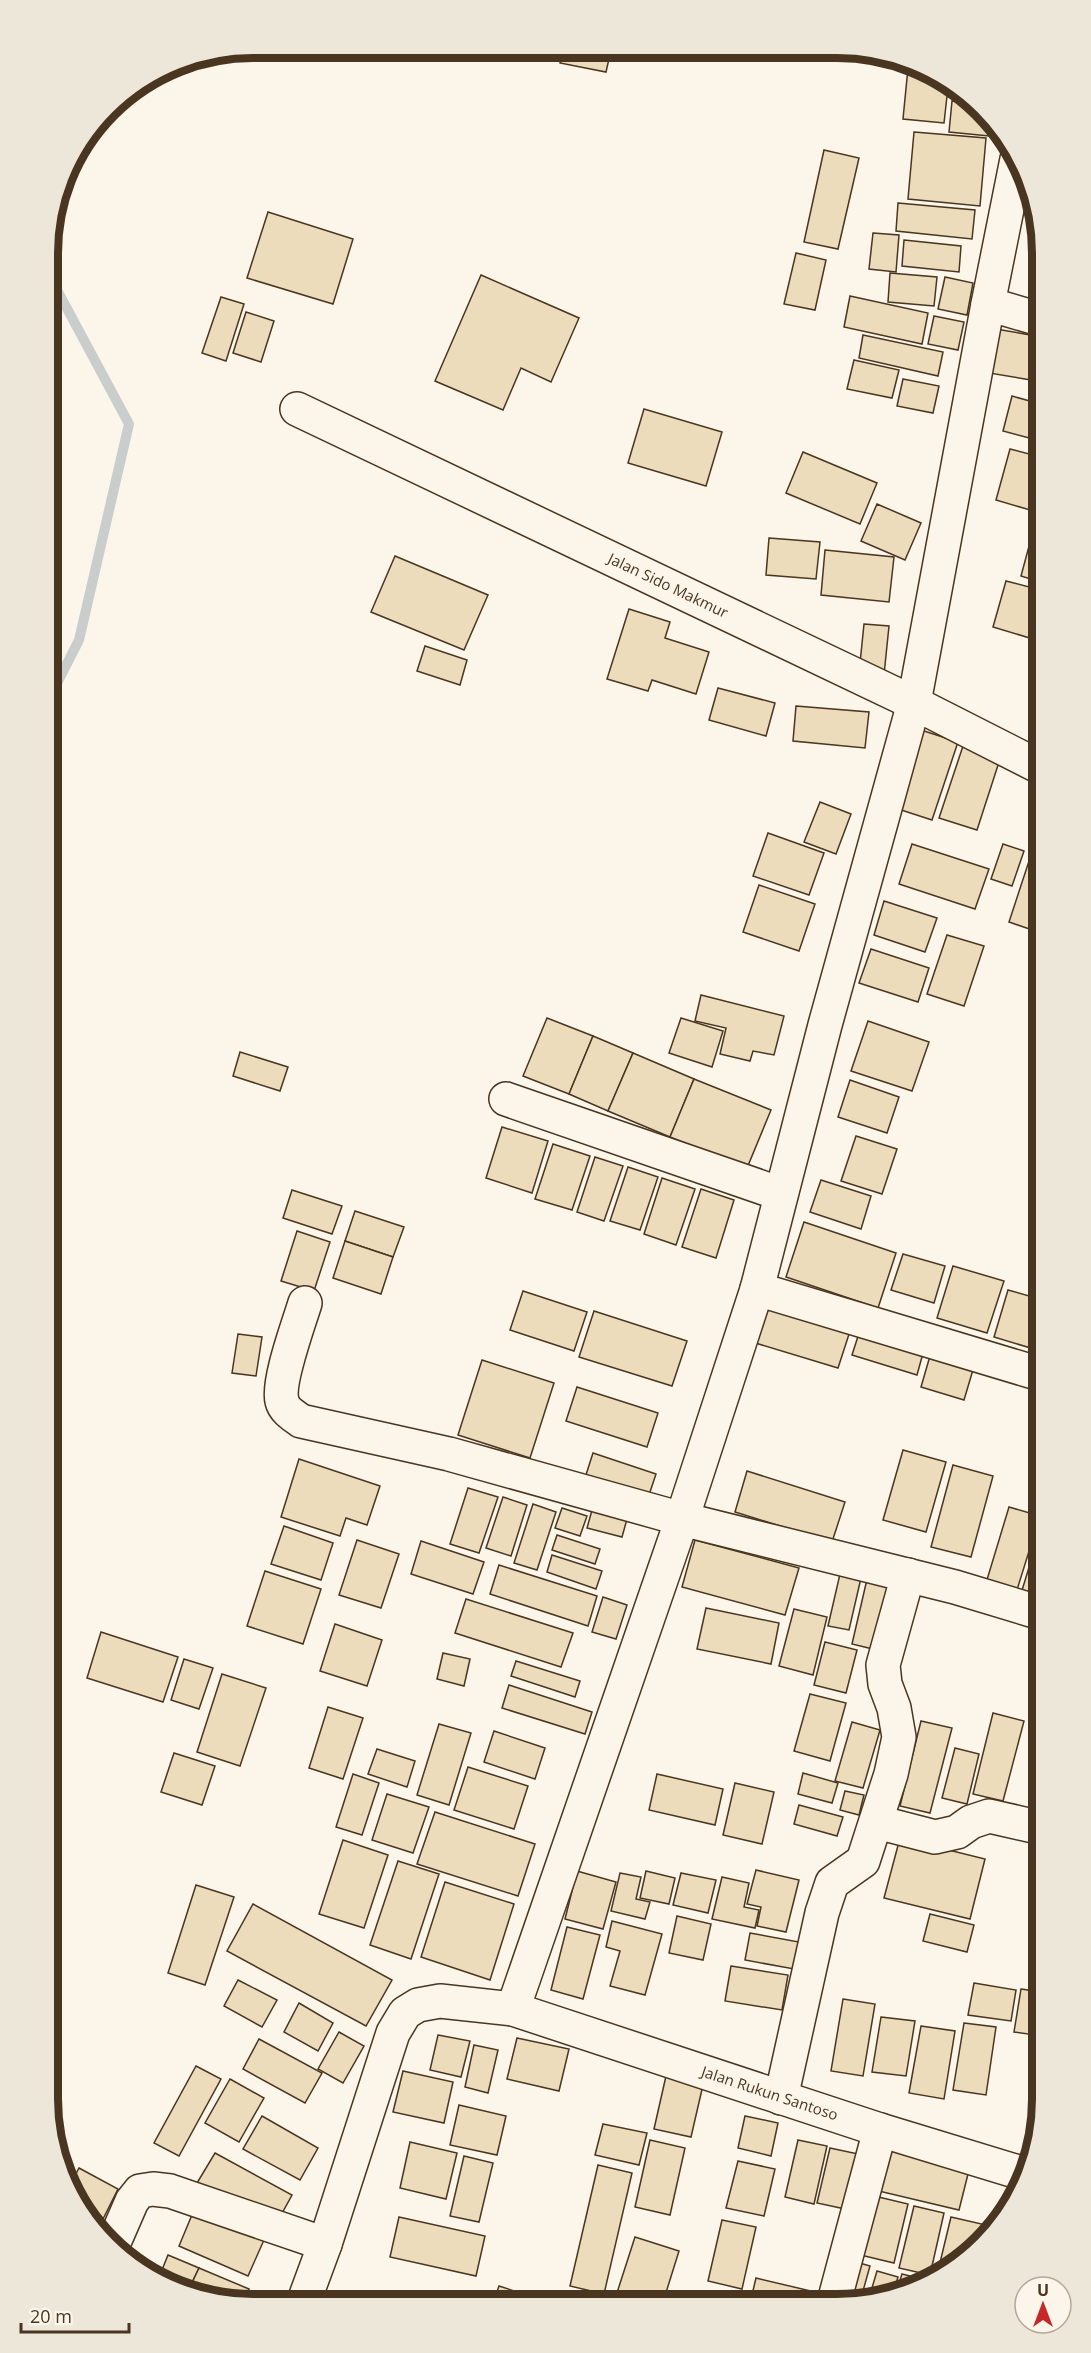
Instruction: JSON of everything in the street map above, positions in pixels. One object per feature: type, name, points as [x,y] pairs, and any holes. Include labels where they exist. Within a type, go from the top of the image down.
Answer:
[{"type":"street","points":[[513,2009],[682,1519],[757,1289],[914,703],[1014,172]]},
{"type":"street","points":[[988,304],[1032,317]]},
{"type":"street","name":"Jalan Sido Makmur","points":[[297,409],[914,703],[1032,763]]},
{"type":"street","points":[[506,1099],[781,1194]]},
{"type":"street","points":[[757,1289],[1032,1372]]},
{"type":"street","points":[[305,1303],[283,1380],[281,1400],[287,1411],[301,1421],[449,1454],[682,1519],[955,1587],[1032,1610]]},
{"type":"street","points":[[781,2098],[822,1913],[832,1883],[863,1861],[891,1774],[899,1737],[894,1708],[885,1684],[883,1665],[908,1575]]},
{"type":"street","points":[[877,1822],[935,1837],[957,1833],[971,1822],[989,1816],[1032,1826]]},
{"type":"street","name":"Jalan Rukun Santoso","points":[[306,2295],[393,2033],[405,2013],[418,2005],[440,2001],[513,2009],[880,2130],[1019,2172]]},
{"type":"street","points":[[836,2295],[880,2130]]},
{"type":"street","points":[[116,2237],[132,2201],[140,2191],[153,2189],[170,2191],[325,2244]]},
{"type":"building","points":[[561,58],[609,58],[606,72],[560,63]]},
{"type":"building","points":[[908,72],[947,93],[944,123],[903,119]]},
{"type":"building","points":[[952,101],[959,102],[993,136],[949,132]]},
{"type":"building","points":[[914,132],[986,138],[980,206],[908,199]]},
{"type":"building","points":[[824,150],[859,158],[838,249],[804,242]]},
{"type":"building","points":[[898,203],[975,210],[972,239],[896,231]]},
{"type":"building","points":[[268,212],[353,239],[333,304],[247,278]]},
{"type":"building","points":[[873,233],[899,235],[896,272],[869,269]]},
{"type":"building","points":[[904,240],[961,246],[959,272],[902,266]]},
{"type":"building","points":[[796,253],[826,260],[815,310],[784,304]]},
{"type":"building","points":[[890,273],[937,277],[934,306],[888,302]]},
{"type":"building","points":[[481,275],[579,318],[551,382],[521,368],[503,410],[435,381]]},
{"type":"building","points":[[945,277],[973,283],[967,315],[938,309]]},
{"type":"building","points":[[850,296],[928,313],[922,344],[844,327]]},
{"type":"building","points":[[221,297],[244,304],[226,361],[202,353]]},
{"type":"building","points":[[246,312],[274,321],[261,362],[233,353]]},
{"type":"building","points":[[934,316],[964,322],[958,350],[928,344]]},
{"type":"building","points":[[996,329],[1032,335],[1032,380],[989,373]]},
{"type":"building","points":[[863,335],[943,352],[938,376],[859,358]]},
{"type":"building","points":[[854,360],[899,370],[892,398],[847,389]]},
{"type":"building","points":[[903,379],[939,386],[933,413],[897,406]]},
{"type":"building","points":[[1012,396],[1032,402],[1032,439],[1003,431]]},
{"type":"building","points":[[644,409],[722,432],[706,486],[628,463]]},
{"type":"building","points":[[1010,449],[1032,455],[1032,511],[996,500]]},
{"type":"building","points":[[803,452],[877,483],[860,524],[786,493]]},
{"type":"building","points":[[877,504],[921,523],[905,560],[861,541]]},
{"type":"building","points":[[1032,535],[1032,579],[1021,576]]},
{"type":"building","points":[[769,538],[820,542],[816,579],[766,575]]},
{"type":"building","points":[[825,550],[894,557],[889,602],[821,595]]},
{"type":"building","points":[[395,556],[488,595],[464,650],[371,612]]},
{"type":"building","points":[[1006,581],[1032,588],[1032,639],[993,627]]},
{"type":"building","points":[[629,609],[670,622],[665,638],[709,652],[696,694],[652,680],[648,691],[607,679]]},
{"type":"building","points":[[864,624],[889,626],[884,675],[859,673]]},
{"type":"building","points":[[425,646],[467,660],[460,685],[417,671]]},
{"type":"building","points":[[718,688],[775,703],[766,736],[709,720]]},
{"type":"building","points":[[796,706],[869,712],[865,748],[793,741]]},
{"type":"building","points":[[918,729],[958,742],[932,820],[892,807]]},
{"type":"building","points":[[963,746],[1000,759],[977,830],[939,818]]},
{"type":"building","points":[[820,802],[851,814],[836,854],[804,842]]},
{"type":"building","points":[[768,833],[824,853],[809,895],[753,876]]},
{"type":"building","points":[[912,844],[989,869],[975,909],[899,884]]},
{"type":"building","points":[[1003,844],[1024,851],[1012,886],[991,879]]},
{"type":"building","points":[[1032,852],[1032,930],[1009,922]]},
{"type":"building","points":[[759,885],[815,904],[799,951],[743,932]]},
{"type":"building","points":[[884,901],[937,918],[925,952],[874,935]]},
{"type":"building","points":[[947,935],[984,946],[964,1006],[927,994]]},
{"type":"building","points":[[871,949],[929,968],[918,1002],[859,983]]},
{"type":"building","points":[[701,995],[784,1016],[774,1055],[753,1051],[750,1061],[720,1054],[726,1028],[695,1021]]},
{"type":"building","points":[[547,1018],[593,1036],[569,1094],[523,1076]]},
{"type":"building","points":[[681,1018],[723,1031],[712,1067],[669,1053]]},
{"type":"building","points":[[868,1021],[929,1042],[912,1091],[851,1071]]},
{"type":"building","points":[[593,1036],[633,1053],[608,1111],[569,1094]]},
{"type":"building","points":[[240,1052],[288,1067],[280,1091],[233,1076]]},
{"type":"building","points":[[633,1053],[694,1079],[670,1137],[608,1111]]},
{"type":"building","points":[[694,1079],[771,1110],[747,1168],[670,1137]]},
{"type":"building","points":[[850,1080],[899,1097],[887,1133],[838,1117]]},
{"type":"building","points":[[502,1127],[548,1141],[532,1193],[486,1178]]},
{"type":"building","points":[[856,1136],[897,1149],[882,1194],[841,1181]]},
{"type":"building","points":[[553,1144],[590,1156],[572,1210],[535,1199]]},
{"type":"building","points":[[595,1157],[623,1166],[604,1221],[577,1212]]},
{"type":"building","points":[[628,1167],[658,1177],[640,1230],[610,1221]]},
{"type":"building","points":[[662,1178],[695,1189],[676,1245],[644,1234]]},
{"type":"building","points":[[821,1180],[871,1196],[861,1229],[810,1212]]},
{"type":"building","points":[[701,1189],[734,1200],[716,1258],[682,1247]]},
{"type":"building","points":[[292,1190],[342,1206],[332,1234],[283,1218]]},
{"type":"building","points":[[355,1211],[404,1227],[393,1257],[345,1241]]},
{"type":"building","points":[[804,1222],[896,1253],[878,1308],[786,1277]]},
{"type":"building","points":[[297,1231],[330,1242],[314,1291],[281,1281]]},
{"type":"building","points":[[345,1241],[393,1257],[381,1294],[333,1278]]},
{"type":"building","points":[[903,1254],[945,1266],[934,1303],[891,1290]]},
{"type":"building","points":[[953,1266],[1004,1281],[987,1333],[937,1318]]},
{"type":"building","points":[[1008,1290],[1032,1297],[1032,1348],[994,1337]]},
{"type":"building","points":[[523,1291],[587,1312],[574,1351],[510,1330]]},
{"type":"building","points":[[765,1299],[852,1325],[838,1368],[752,1342]]},
{"type":"building","points":[[594,1311],[687,1341],[672,1386],[579,1357]]},
{"type":"building","points":[[861,1327],[925,1346],[917,1375],[852,1355]]},
{"type":"building","points":[[238,1334],[262,1337],[256,1376],[232,1373]]},
{"type":"building","points":[[932,1349],[975,1363],[964,1400],[921,1387]]},
{"type":"building","points":[[482,1360],[554,1383],[530,1458],[458,1435]]},
{"type":"building","points":[[577,1387],[658,1413],[647,1447],[566,1421]]},
{"type":"building","points":[[903,1450],[946,1462],[926,1532],[883,1520]]},
{"type":"building","points":[[593,1453],[656,1474],[647,1501],[584,1481]]},
{"type":"building","points":[[299,1459],[380,1486],[367,1525],[346,1518],[340,1536],[281,1517]]},
{"type":"building","points":[[953,1465],[993,1476],[971,1557],[931,1547]]},
{"type":"building","points":[[747,1471],[845,1502],[832,1542],[735,1512]]},
{"type":"building","points":[[468,1488],[498,1497],[479,1553],[450,1544]]},
{"type":"building","points":[[503,1497],[527,1505],[511,1556],[486,1548]]},
{"type":"building","points":[[594,1503],[629,1512],[622,1537],[587,1528]]},
{"type":"building","points":[[533,1504],[556,1512],[537,1570],[514,1563]]},
{"type":"building","points":[[1009,1507],[1032,1514],[1032,1542],[1016,1593],[986,1583]]},
{"type":"building","points":[[562,1508],[587,1516],[580,1536],[555,1528]]},
{"type":"building","points":[[284,1526],[333,1543],[321,1580],[271,1564]]},
{"type":"building","points":[[557,1535],[600,1549],[595,1564],[552,1550]]},
{"type":"building","points":[[357,1540],[399,1554],[381,1608],[339,1595]]},
{"type":"building","points":[[695,1540],[799,1568],[785,1615],[682,1587]]},
{"type":"building","points":[[421,1541],[484,1562],[473,1594],[411,1574]]},
{"type":"building","points":[[552,1555],[602,1571],[596,1589],[547,1572]]},
{"type":"building","points":[[1032,1557],[1032,1600],[1020,1597]]},
{"type":"building","points":[[499,1565],[597,1596],[588,1626],[490,1594]]},
{"type":"building","points":[[265,1571],[321,1589],[303,1644],[247,1626]]},
{"type":"building","points":[[840,1574],[861,1578],[849,1630],[828,1626]]},
{"type":"building","points":[[868,1575],[893,1581],[877,1650],[852,1644]]},
{"type":"building","points":[[603,1597],[627,1605],[616,1639],[592,1632]]},
{"type":"building","points":[[466,1599],[573,1633],[561,1667],[455,1633]]},
{"type":"building","points":[[706,1608],[779,1623],[771,1664],[697,1649]]},
{"type":"building","points":[[794,1609],[827,1617],[813,1675],[779,1666]]},
{"type":"building","points":[[335,1624],[382,1640],[367,1686],[320,1671]]},
{"type":"building","points":[[101,1632],[178,1657],[163,1702],[87,1678]]},
{"type":"building","points":[[825,1642],[857,1650],[846,1693],[814,1685]]},
{"type":"building","points":[[443,1653],[470,1659],[464,1686],[437,1679]]},
{"type":"building","points":[[184,1659],[213,1668],[199,1709],[171,1700]]},
{"type":"building","points":[[516,1661],[580,1681],[575,1697],[511,1676]]},
{"type":"building","points":[[222,1674],[266,1688],[240,1766],[197,1752]]},
{"type":"building","points":[[509,1685],[592,1712],[585,1734],[502,1708]]},
{"type":"building","points":[[810,1694],[846,1703],[830,1761],[794,1751]]},
{"type":"building","points":[[328,1707],[363,1718],[343,1779],[309,1768]]},
{"type":"building","points":[[993,1713],[1024,1721],[1003,1801],[973,1794]]},
{"type":"building","points":[[921,1721],[952,1728],[930,1813],[900,1806]]},
{"type":"building","points":[[852,1722],[880,1730],[863,1788],[835,1781]]},
{"type":"building","points":[[439,1724],[471,1733],[449,1805],[417,1795]]},
{"type":"building","points":[[494,1731],[545,1748],[535,1779],[484,1762]]},
{"type":"building","points":[[955,1748],[979,1754],[967,1804],[942,1798]]},
{"type":"building","points":[[377,1749],[415,1761],[407,1787],[368,1774]]},
{"type":"building","points":[[174,1753],[215,1766],[202,1805],[161,1792]]},
{"type":"building","points":[[468,1767],[528,1786],[514,1829],[454,1810]]},
{"type":"building","points":[[803,1773],[838,1783],[832,1803],[798,1794]]},
{"type":"building","points":[[353,1774],[379,1783],[362,1835],[336,1827]]},
{"type":"building","points":[[657,1774],[723,1789],[715,1825],[649,1810]]},
{"type":"building","points":[[735,1783],[774,1792],[762,1844],[723,1835]]},
{"type":"building","points":[[845,1791],[864,1795],[859,1815],[840,1810]]},
{"type":"building","points":[[387,1794],[429,1807],[413,1853],[372,1840]]},
{"type":"building","points":[[799,1805],[843,1817],[837,1836],[794,1824]]},
{"type":"building","points":[[435,1812],[535,1844],[518,1896],[417,1864]]},
{"type":"building","points":[[900,1838],[985,1859],[970,1919],[884,1898]]},
{"type":"building","points":[[343,1840],[388,1855],[364,1928],[319,1914]]},
{"type":"building","points":[[398,1861],[439,1874],[411,1959],[370,1945]]},
{"type":"building","points":[[756,1870],[799,1880],[786,1932],[757,1926],[761,1907],[747,1904]]},
{"type":"building","points":[[577,1871],[616,1882],[603,1929],[565,1919]]},
{"type":"building","points":[[646,1871],[675,1878],[669,1904],[640,1898]]},
{"type":"building","points":[[620,1873],[641,1877],[636,1899],[650,1902],[645,1919],[611,1911]]},
{"type":"building","points":[[681,1873],[716,1880],[708,1913],[673,1905]]},
{"type":"building","points":[[722,1877],[749,1883],[744,1907],[759,1910],[755,1928],[712,1919]]},
{"type":"building","points":[[445,1882],[514,1904],[490,1980],[421,1957]]},
{"type":"building","points":[[196,1885],[234,1897],[205,1985],[168,1973]]},
{"type":"building","points":[[253,1904],[392,1980],[366,2026],[227,1951]]},
{"type":"building","points":[[930,1914],[974,1925],[967,1952],[923,1941]]},
{"type":"building","points":[[677,1916],[711,1924],[703,1960],[669,1953]]},
{"type":"building","points":[[612,1921],[662,1934],[645,1995],[610,1986],[620,1951],[606,1947]]},
{"type":"building","points":[[567,1927],[600,1935],[583,1999],[551,1990]]},
{"type":"building","points":[[750,1933],[799,1942],[794,1969],[745,1960]]},
{"type":"building","points":[[731,1966],[788,1975],[782,2010],[725,2001]]},
{"type":"building","points":[[238,1980],[277,2000],[262,2027],[224,2006]]},
{"type":"building","points":[[974,1983],[1016,1990],[1011,2021],[968,2015]]},
{"type":"building","points":[[1021,1989],[1032,1991],[1032,2035],[1014,2032]]},
{"type":"building","points":[[843,1999],[875,2004],[863,2076],[831,2071]]},
{"type":"building","points":[[299,2003],[333,2023],[318,2051],[284,2032]]},
{"type":"building","points":[[881,2017],[915,2021],[906,2076],[872,2072]]},
{"type":"building","points":[[964,2023],[996,2027],[986,2095],[953,2090]]},
{"type":"building","points":[[921,2026],[955,2031],[944,2099],[909,2093]]},
{"type":"building","points":[[339,2032],[364,2046],[343,2083],[318,2069]]},
{"type":"building","points":[[438,2035],[470,2041],[461,2077],[430,2070]]},
{"type":"building","points":[[517,2038],[569,2049],[559,2091],[507,2079]]},
{"type":"building","points":[[259,2039],[322,2073],[305,2103],[243,2069]]},
{"type":"building","points":[[474,2045],[498,2050],[488,2093],[465,2087]]},
{"type":"building","points":[[196,2066],[221,2079],[179,2156],[154,2143]]},
{"type":"building","points":[[403,2071],[453,2082],[444,2123],[393,2112]]},
{"type":"building","points":[[666,2076],[703,2085],[691,2137],[654,2129]]},
{"type":"building","points":[[230,2079],[264,2098],[239,2142],[205,2123]]},
{"type":"building","points":[[459,2105],[506,2116],[497,2155],[450,2145]]},
{"type":"building","points":[[262,2116],[318,2148],[300,2180],[243,2149]]},
{"type":"building","points":[[745,2116],[778,2123],[771,2156],[738,2148]]},
{"type":"building","points":[[603,2124],[647,2133],[639,2165],[595,2155]]},
{"type":"building","points":[[650,2140],[685,2148],[670,2215],[635,2207]]},
{"type":"building","points":[[798,2140],[827,2146],[814,2204],[785,2197]]},
{"type":"building","points":[[410,2142],[457,2153],[446,2199],[400,2188]]},
{"type":"building","points":[[877,2144],[970,2166],[959,2210],[866,2188]]},
{"type":"building","points":[[830,2148],[863,2155],[850,2210],[817,2203]]},
{"type":"building","points":[[215,2153],[292,2195],[275,2226],[197,2183]]},
{"type":"building","points":[[464,2156],[493,2163],[479,2222],[450,2216]]},
{"type":"building","points":[[738,2161],[775,2169],[764,2216],[726,2208]]},
{"type":"building","points":[[598,2165],[632,2173],[604,2294],[570,2286]]},
{"type":"building","points":[[79,2168],[118,2189],[102,2221],[85,2197],[74,2177]]},
{"type":"building","points":[[866,2194],[908,2204],[894,2263],[852,2253]]},
{"type":"building","points":[[914,2206],[944,2213],[931,2270],[924,2274],[899,2268]]},
{"type":"building","points":[[194,2210],[264,2240],[248,2276],[179,2246]]},
{"type":"building","points":[[399,2217],[485,2236],[476,2276],[390,2257]]},
{"type":"building","points":[[951,2217],[986,2225],[966,2246],[939,2266]]},
{"type":"building","points":[[722,2220],[756,2227],[742,2289],[708,2281]]},
{"type":"building","points":[[635,2237],[679,2251],[665,2295],[616,2295]]},
{"type":"building","points":[[168,2255],[199,2268],[191,2284],[162,2271]]},
{"type":"building","points":[[846,2259],[870,2266],[862,2293],[846,2294],[837,2292]]},
{"type":"building","points":[[199,2268],[249,2289],[247,2294],[241,2294],[215,2291],[191,2284]]},
{"type":"building","points":[[877,2271],[898,2277],[895,2286],[871,2291]]},
{"type":"building","points":[[902,2274],[914,2277],[912,2280],[899,2284]]},
{"type":"building","points":[[756,2278],[819,2293],[818,2295],[752,2295]]},
{"type":"building","points":[[499,2286],[527,2295],[496,2295]]},
{"type":"waterway","points":[[59,294],[129,424],[79,640],[59,680]]}]
